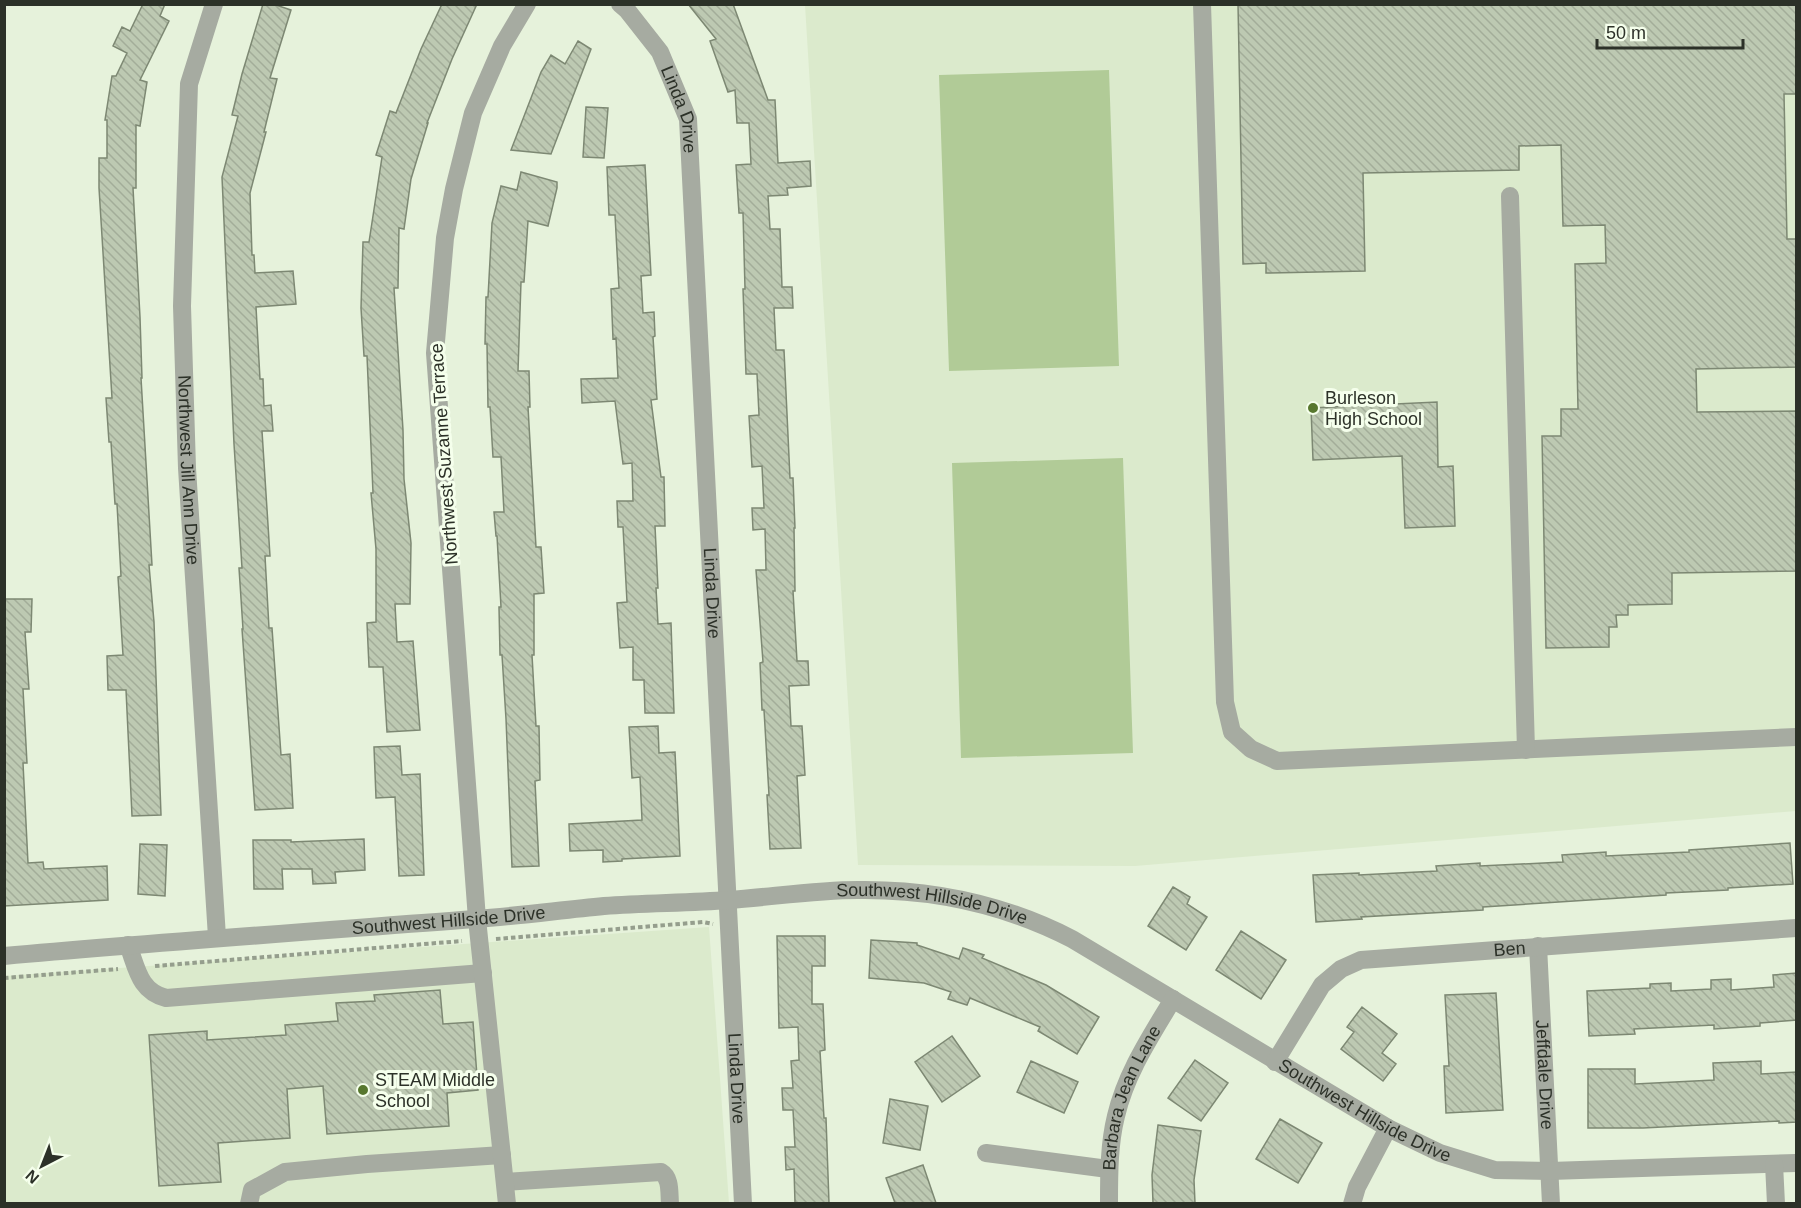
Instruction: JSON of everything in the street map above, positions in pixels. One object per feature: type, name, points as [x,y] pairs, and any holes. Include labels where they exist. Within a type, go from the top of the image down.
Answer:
[{"type":"street","name":"Northwest Jill Ann Drive","points":[[214,4],[189,84],[182,306],[187,468],[217,937]]},
{"type":"street","name":"Northwest Suzanne Terrace","points":[[507,1203],[477,919],[435,353],[445,238],[472,113],[502,46],[527,4]]},
{"type":"street","name":"Linda Drive","points":[[620,4],[660,52],[688,118],[743,1203]]},
{"type":"street","points":[[1202,4],[1225,702],[1232,732],[1251,749],[1277,761],[1797,737]]},
{"type":"street","points":[[1510,195],[1526,750]]},
{"type":"street","name":"Southwest Hillside Drive","points":[[4,956],[217,937],[477,919],[605,906],[858,890],[939,894],[1029,918],[1049,927],[1388,1128],[1440,1153],[1495,1170],[1550,1171],[1797,1163]]},
{"type":"street","name":"Ben","points":[[1275,1062],[1322,985],[1341,969],[1361,960],[1797,928]]},
{"type":"street","points":[[128,945],[142,983],[160,997],[202,996],[483,973]]},
{"type":"street","name":"Jeffdale Drive","points":[[1538,946],[1551,1203]]},
{"type":"street","name":"Barbara Jean Lane","points":[[1109,1203],[1108,1168],[1116,1116],[1126,1083],[1173,999]]},
{"type":"street","points":[[1352,1203],[1357,1187],[1388,1128]]},
{"type":"street","points":[[986,1153],[1108,1168]]},
{"type":"street","points":[[249,1203],[252,1190],[285,1172],[502,1155]]},
{"type":"street","points":[[1774,1164],[1776,1203]]},
{"type":"street","points":[[505,1182],[661,1172],[668,1179],[670,1203]]},
{"type":"path","points":[[4,978],[703,922],[714,924]]},
{"type":"shaded area","name":"Burleson High School","points":[[805,5],[1796,5],[1796,811],[1135,866],[858,865]]},
{"type":"shaded area","name":"STEAM Middle School","points":[[709,927],[729,1203],[5,1204],[5,976]]},
{"type":"green space","points":[[1109,70],[1119,366],[949,371],[939,75]]},
{"type":"green space","points":[[1123,458],[1133,753],[961,758],[952,463]]},
{"type":"building","points":[[143,4],[165,4],[160,16],[169,21],[140,80],[147,82],[140,126],[136,125],[136,188],[133,188],[152,565],[149,565],[154,622],[161,815],[132,816],[126,690],[108,690],[107,656],[123,655],[118,577],[121,576],[117,504],[115,504],[106,398],[112,398],[99,158],[107,158],[107,120],[105,120],[112,76],[116,76],[127,53],[113,46],[122,27],[130,31]]},
{"type":"building","points":[[263,4],[273,4],[291,10],[270,78],[277,79],[250,193],[252,255],[254,255],[255,273],[293,271],[296,304],[256,307],[260,379],[263,379],[264,406],[271,405],[273,431],[262,431],[270,556],[265,556],[269,628],[272,628],[281,755],[290,754],[293,808],[255,810],[242,629],[239,568],[242,568],[222,177],[238,116],[232,115]]},
{"type":"building","points":[[442,4],[477,4],[427,123],[411,179],[404,229],[399,228],[398,288],[394,288],[404,479],[411,543],[410,604],[395,604],[397,642],[413,641],[420,730],[387,732],[383,667],[369,667],[367,623],[376,622],[376,549],[371,493],[373,493],[367,356],[364,356],[361,308],[363,242],[369,242],[382,157],[376,155],[390,111],[396,113],[421,49]]},
{"type":"building","points":[[688,4],[733,4],[768,100],[775,100],[778,163],[810,161],[811,186],[787,188],[788,195],[768,196],[770,229],[780,229],[782,287],[792,287],[793,308],[774,308],[776,350],[784,350],[790,478],[793,478],[795,591],[793,591],[797,661],[808,661],[809,685],[789,686],[791,726],[802,726],[805,775],[797,776],[801,848],[770,849],[767,795],[769,795],[760,663],[763,662],[756,570],[766,570],[765,529],[753,530],[752,508],[764,508],[762,466],[752,467],[749,416],[759,415],[757,374],[746,374],[743,213],[739,213],[736,165],[751,164],[749,123],[737,123],[735,90],[728,92],[710,41],[716,39]]},
{"type":"building","points":[[1238,4],[1797,4],[1797,94],[1784,94],[1787,239],[1797,239],[1797,367],[1696,369],[1697,412],[1797,411],[1797,571],[1672,573],[1672,604],[1628,605],[1628,615],[1616,615],[1617,627],[1609,627],[1609,647],[1546,648],[1542,436],[1561,436],[1561,409],[1578,409],[1575,264],[1606,263],[1605,225],[1563,226],[1561,145],[1519,146],[1519,170],[1363,173],[1365,271],[1266,273],[1266,263],[1243,264]]},
{"type":"building","points":[[578,41],[591,49],[551,154],[511,150],[541,72],[551,55],[565,64]]},
{"type":"building","points":[[586,107],[608,108],[604,158],[583,157]]},
{"type":"building","points":[[645,165],[651,275],[641,276],[643,313],[654,312],[655,336],[653,337],[657,399],[651,400],[661,477],[664,477],[665,526],[655,526],[658,588],[656,588],[658,624],[671,623],[674,713],[645,713],[644,680],[633,680],[633,647],[620,648],[617,603],[627,602],[623,527],[618,527],[617,501],[633,501],[632,463],[623,464],[615,401],[582,403],[581,379],[618,378],[616,338],[613,339],[611,289],[619,288],[615,215],[609,215],[607,167]]},
{"type":"building","points":[[521,172],[557,182],[557,188],[548,226],[528,221],[524,282],[521,282],[518,371],[529,371],[530,407],[528,407],[536,547],[541,547],[544,593],[534,594],[534,655],[532,655],[536,726],[539,726],[540,780],[535,781],[539,866],[512,867],[506,719],[502,655],[500,655],[499,607],[501,607],[494,512],[504,512],[501,457],[493,457],[490,407],[488,407],[487,344],[485,344],[492,223],[501,186],[517,190]]},
{"type":"building","points":[[1437,402],[1438,467],[1453,466],[1455,526],[1405,528],[1402,456],[1313,460],[1311,408]]},
{"type":"building","points":[[4,599],[32,599],[31,632],[25,632],[29,689],[23,689],[27,763],[23,763],[28,863],[43,862],[44,869],[107,866],[108,900],[4,906]]},
{"type":"building","points":[[658,726],[659,753],[675,752],[680,856],[603,862],[603,850],[570,851],[569,824],[642,820],[640,777],[632,778],[629,727]]},
{"type":"building","points":[[400,746],[402,775],[420,774],[424,875],[399,876],[395,797],[376,798],[374,747]]},
{"type":"building","points":[[364,839],[365,870],[335,872],[336,883],[313,884],[312,869],[282,869],[283,889],[254,889],[253,840],[291,840],[291,842]]},
{"type":"building","points":[[1790,843],[1793,884],[1316,922],[1313,875],[1437,871],[1436,866],[1563,862],[1562,855],[1606,852],[1606,856],[1689,852],[1689,850]]},
{"type":"building","points":[[140,844],[167,845],[165,896],[138,894]]},
{"type":"building","points":[[1173,887],[1190,897],[1187,904],[1207,917],[1186,950],[1148,926]]},
{"type":"building","points":[[1241,931],[1286,960],[1261,999],[1216,970]]},
{"type":"building","points":[[777,936],[825,936],[825,966],[812,966],[812,1004],[823,1004],[825,1050],[820,1051],[824,1118],[826,1118],[829,1203],[795,1203],[794,1169],[786,1170],[785,1147],[795,1147],[793,1110],[783,1110],[782,1088],[793,1088],[791,1061],[799,1060],[798,1027],[779,1028]]},
{"type":"building","points":[[871,940],[917,943],[917,945],[959,959],[963,948],[984,955],[982,958],[1046,985],[1099,1017],[1077,1054],[1038,1031],[1040,1027],[970,998],[967,1005],[948,999],[951,992],[924,983],[869,978]]},
{"type":"building","points":[[1797,973],[1797,1020],[1760,1023],[1760,1026],[1714,1029],[1714,1025],[1634,1029],[1635,1034],[1589,1036],[1587,991],[1650,988],[1650,984],[1671,983],[1671,991],[1711,989],[1711,980],[1731,979],[1731,990],[1774,987],[1773,975]]},
{"type":"building","points":[[440,990],[443,1024],[473,1022],[478,1090],[447,1093],[449,1126],[327,1134],[323,1086],[287,1089],[290,1138],[218,1143],[221,1182],[159,1186],[149,1035],[207,1031],[207,1040],[286,1035],[285,1025],[338,1021],[336,1003],[375,1001],[374,995]]},
{"type":"building","points":[[1496,993],[1503,1110],[1446,1113],[1444,1066],[1449,1066],[1445,995]]},
{"type":"building","points":[[1362,1007],[1397,1034],[1382,1053],[1396,1064],[1383,1081],[1341,1049],[1354,1032],[1347,1027]]},
{"type":"building","points":[[952,1036],[980,1076],[942,1102],[915,1062]]},
{"type":"building","points":[[1195,1060],[1228,1083],[1201,1121],[1168,1098]]},
{"type":"building","points":[[1031,1061],[1078,1082],[1064,1113],[1017,1092]]},
{"type":"building","points":[[1761,1061],[1761,1074],[1797,1072],[1797,1122],[1588,1128],[1588,1069],[1635,1069],[1635,1084],[1714,1080],[1713,1063]]},
{"type":"building","points":[[890,1099],[928,1106],[920,1150],[883,1143]]},
{"type":"building","points":[[1280,1119],[1322,1143],[1298,1183],[1256,1159]]},
{"type":"building","points":[[1158,1125],[1201,1131],[1194,1180],[1195,1203],[1153,1203],[1152,1175]]},
{"type":"building","points":[[923,1165],[936,1203],[895,1203],[886,1178]]},
{"type":"place","name":"Burleson High School","points":[[1313,408]]},
{"type":"place","name":"STEAM Middle School","points":[[363,1090]]}]
